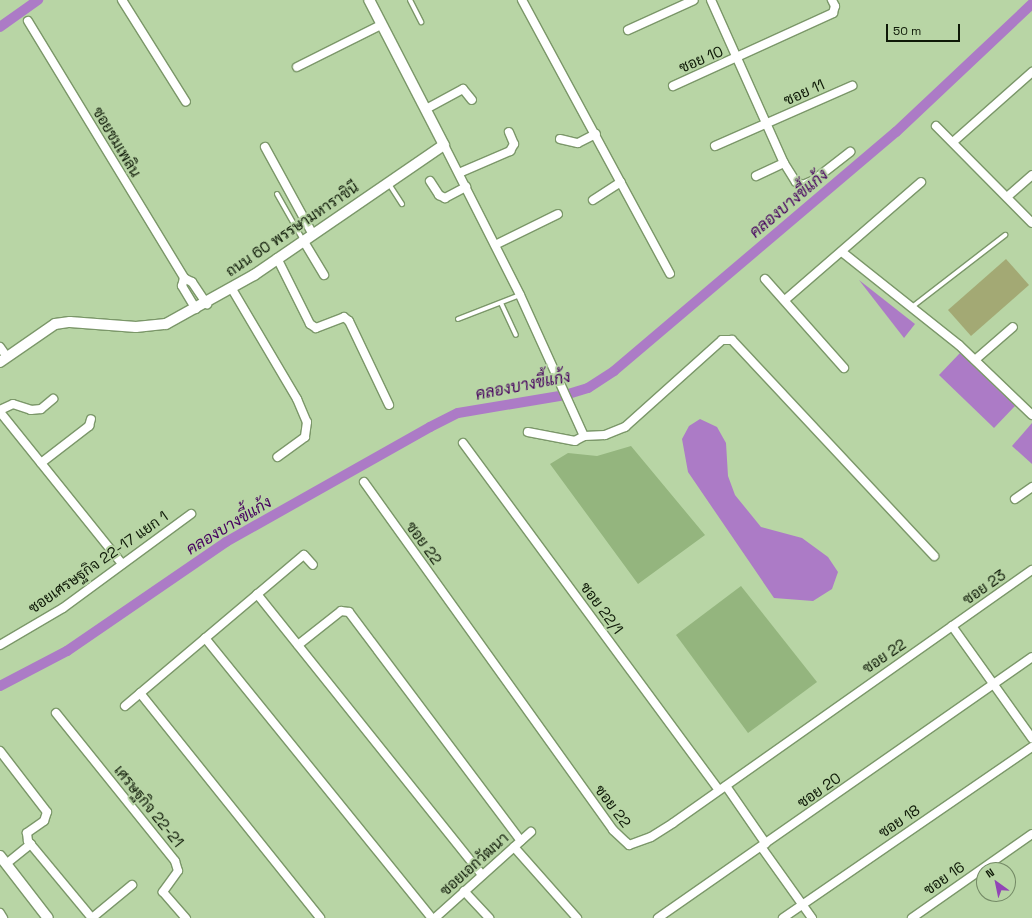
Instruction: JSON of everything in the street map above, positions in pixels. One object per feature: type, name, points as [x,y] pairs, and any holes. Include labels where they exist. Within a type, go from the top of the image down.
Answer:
[{"type":"street","points":[[122,0],[186,102]]},
{"type":"street","points":[[369,0],[466,186],[520,295],[563,394],[574,411],[584,436]]},
{"type":"street","points":[[522,0],[596,134],[670,274]]},
{"type":"street","points":[[628,30],[694,0]]},
{"type":"street","points":[[711,0],[740,58],[784,163],[796,182],[803,185],[814,180],[850,152]]},
{"type":"street","name":"ซอย 10","points":[[673,86],[740,58],[833,14],[835,6],[832,0]]},
{"type":"street","name":"ซอยชมเพลิน","points":[[28,21],[184,278],[192,282],[207,304]]},
{"type":"street","points":[[297,67],[381,25]]},
{"type":"street","points":[[952,142],[1032,72]]},
{"type":"street","name":"ซอย 11","points":[[715,146],[852,86]]},
{"type":"street","points":[[426,109],[463,89],[472,100]]},
{"type":"street","points":[[936,126],[1032,223]]},
{"type":"street","points":[[459,173],[510,151],[514,144],[509,132]]},
{"type":"street","points":[[560,139],[578,143],[596,134]]},
{"type":"street","name":"ถนน 60 พรรษามหาราชินี","points":[[4,360],[55,324],[70,322],[156,327],[207,304],[232,289],[312,233],[444,145]]},
{"type":"street","points":[[265,147],[312,233]]},
{"type":"street","points":[[756,176],[784,163]]},
{"type":"street","points":[[1007,197],[1032,175]]},
{"type":"street","points":[[430,181],[439,195],[445,198],[466,186]]},
{"type":"street","points":[[593,200],[621,182]]},
{"type":"street","points":[[785,300],[921,182]]},
{"type":"street","points":[[495,245],[558,214]]},
{"type":"street","points":[[303,240],[324,275]]},
{"type":"street","points":[[842,252],[912,307],[975,360],[1030,410]]},
{"type":"street","points":[[277,258],[310,324],[316,328],[344,317],[349,321],[389,405]]},
{"type":"street","name":"ซอยชมเพลิน","points":[[184,278],[182,286],[196,309]]},
{"type":"street","points":[[765,279],[844,368]]},
{"type":"street","points":[[232,289],[297,399],[306,422],[305,438],[277,457]]},
{"type":"street","points":[[975,360],[1013,326]]},
{"type":"street","points":[[528,432],[575,441],[584,436],[605,435],[625,427],[715,345],[722,340],[732,340],[934,556]]},
{"type":"street","points":[[0,347],[4,360]]},
{"type":"street","points":[[53,399],[41,409],[31,410],[13,404],[0,411],[122,564]]},
{"type":"street","points":[[41,463],[89,426],[91,419]]},
{"type":"street","name":"ซอย 22/1","points":[[463,443],[722,788],[764,846],[812,918]]},
{"type":"street","name":"ซอย 22","points":[[364,482],[621,840],[629,845],[651,838],[952,626]]},
{"type":"street","points":[[1015,499],[1032,487]]},
{"type":"street","name":"ซอยเศรษฐกิจ 22-17 แยก 1","points":[[0,645],[63,608],[191,514]]},
{"type":"street","points":[[125,706],[304,555],[313,565]]},
{"type":"street","name":"ซอย 23","points":[[952,626],[1032,570]]},
{"type":"street","points":[[257,594],[482,875]]},
{"type":"street","points":[[298,645],[341,611],[349,612],[521,841]]},
{"type":"street","points":[[952,626],[1032,738]]},
{"type":"street","points":[[206,638],[432,918]]},
{"type":"street","name":"ซอย 20","points":[[658,918],[764,846],[1032,657]]},
{"type":"street","points":[[140,693],[320,918]]},
{"type":"street","name":"เศรษฐกิจ 22-21","points":[[56,713],[175,861],[178,870],[163,892],[186,918]]},
{"type":"street","name":"ซอย 18","points":[[783,918],[1032,747]]},
{"type":"street","points":[[0,751],[47,812],[44,821],[27,833],[31,844],[92,918],[132,885]]},
{"type":"street","name":"ซอยเอกวัฒนา","points":[[435,918],[531,832]]},
{"type":"street","name":"ซอย 16","points":[[912,918],[1032,834]]},
{"type":"street","points":[[31,844],[3,860],[48,918]]},
{"type":"street","points":[[514,847],[577,918]]},
{"type":"street","points":[[464,891],[489,918]]},
{"type":"street","points":[[0,913],[3,918]]},
{"type":"lane","points":[[410,0],[421,22]]},
{"type":"lane","points":[[388,182],[402,204]]},
{"type":"lane","points":[[277,194],[303,240]]},
{"type":"lane","points":[[912,307],[1005,235]]},
{"type":"lane","points":[[458,319],[520,295]]},
{"type":"lane","points":[[501,303],[516,335]]},
{"type":"green space","points":[[631,446],[705,535],[638,584],[550,464],[568,453],[597,456]]},
{"type":"green space","points":[[741,586],[817,682],[748,733],[676,635]]},
{"type":"shaded area","points":[[859,280],[915,324],[904,338]]},
{"type":"shaded area","points":[[960,353],[1015,406],[994,428],[939,375]]},
{"type":"shaded area","points":[[700,419],[717,427],[726,443],[728,476],[735,495],[761,527],[802,538],[828,557],[838,572],[832,589],[813,601],[774,598],[688,472],[682,439],[689,426]]},
{"type":"shaded area","points":[[1032,423],[1032,464],[1012,446]]},
{"type":"building","points":[[1006,259],[1029,285],[971,336],[948,310]]},
{"type":"waterway","points":[[0,27],[38,0]]},
{"type":"waterway","name":"คลองบางขี้แก้ง","points":[[0,686],[67,651],[226,542],[430,427],[458,413],[565,395],[588,388],[614,371],[896,132],[1032,4]]}]
